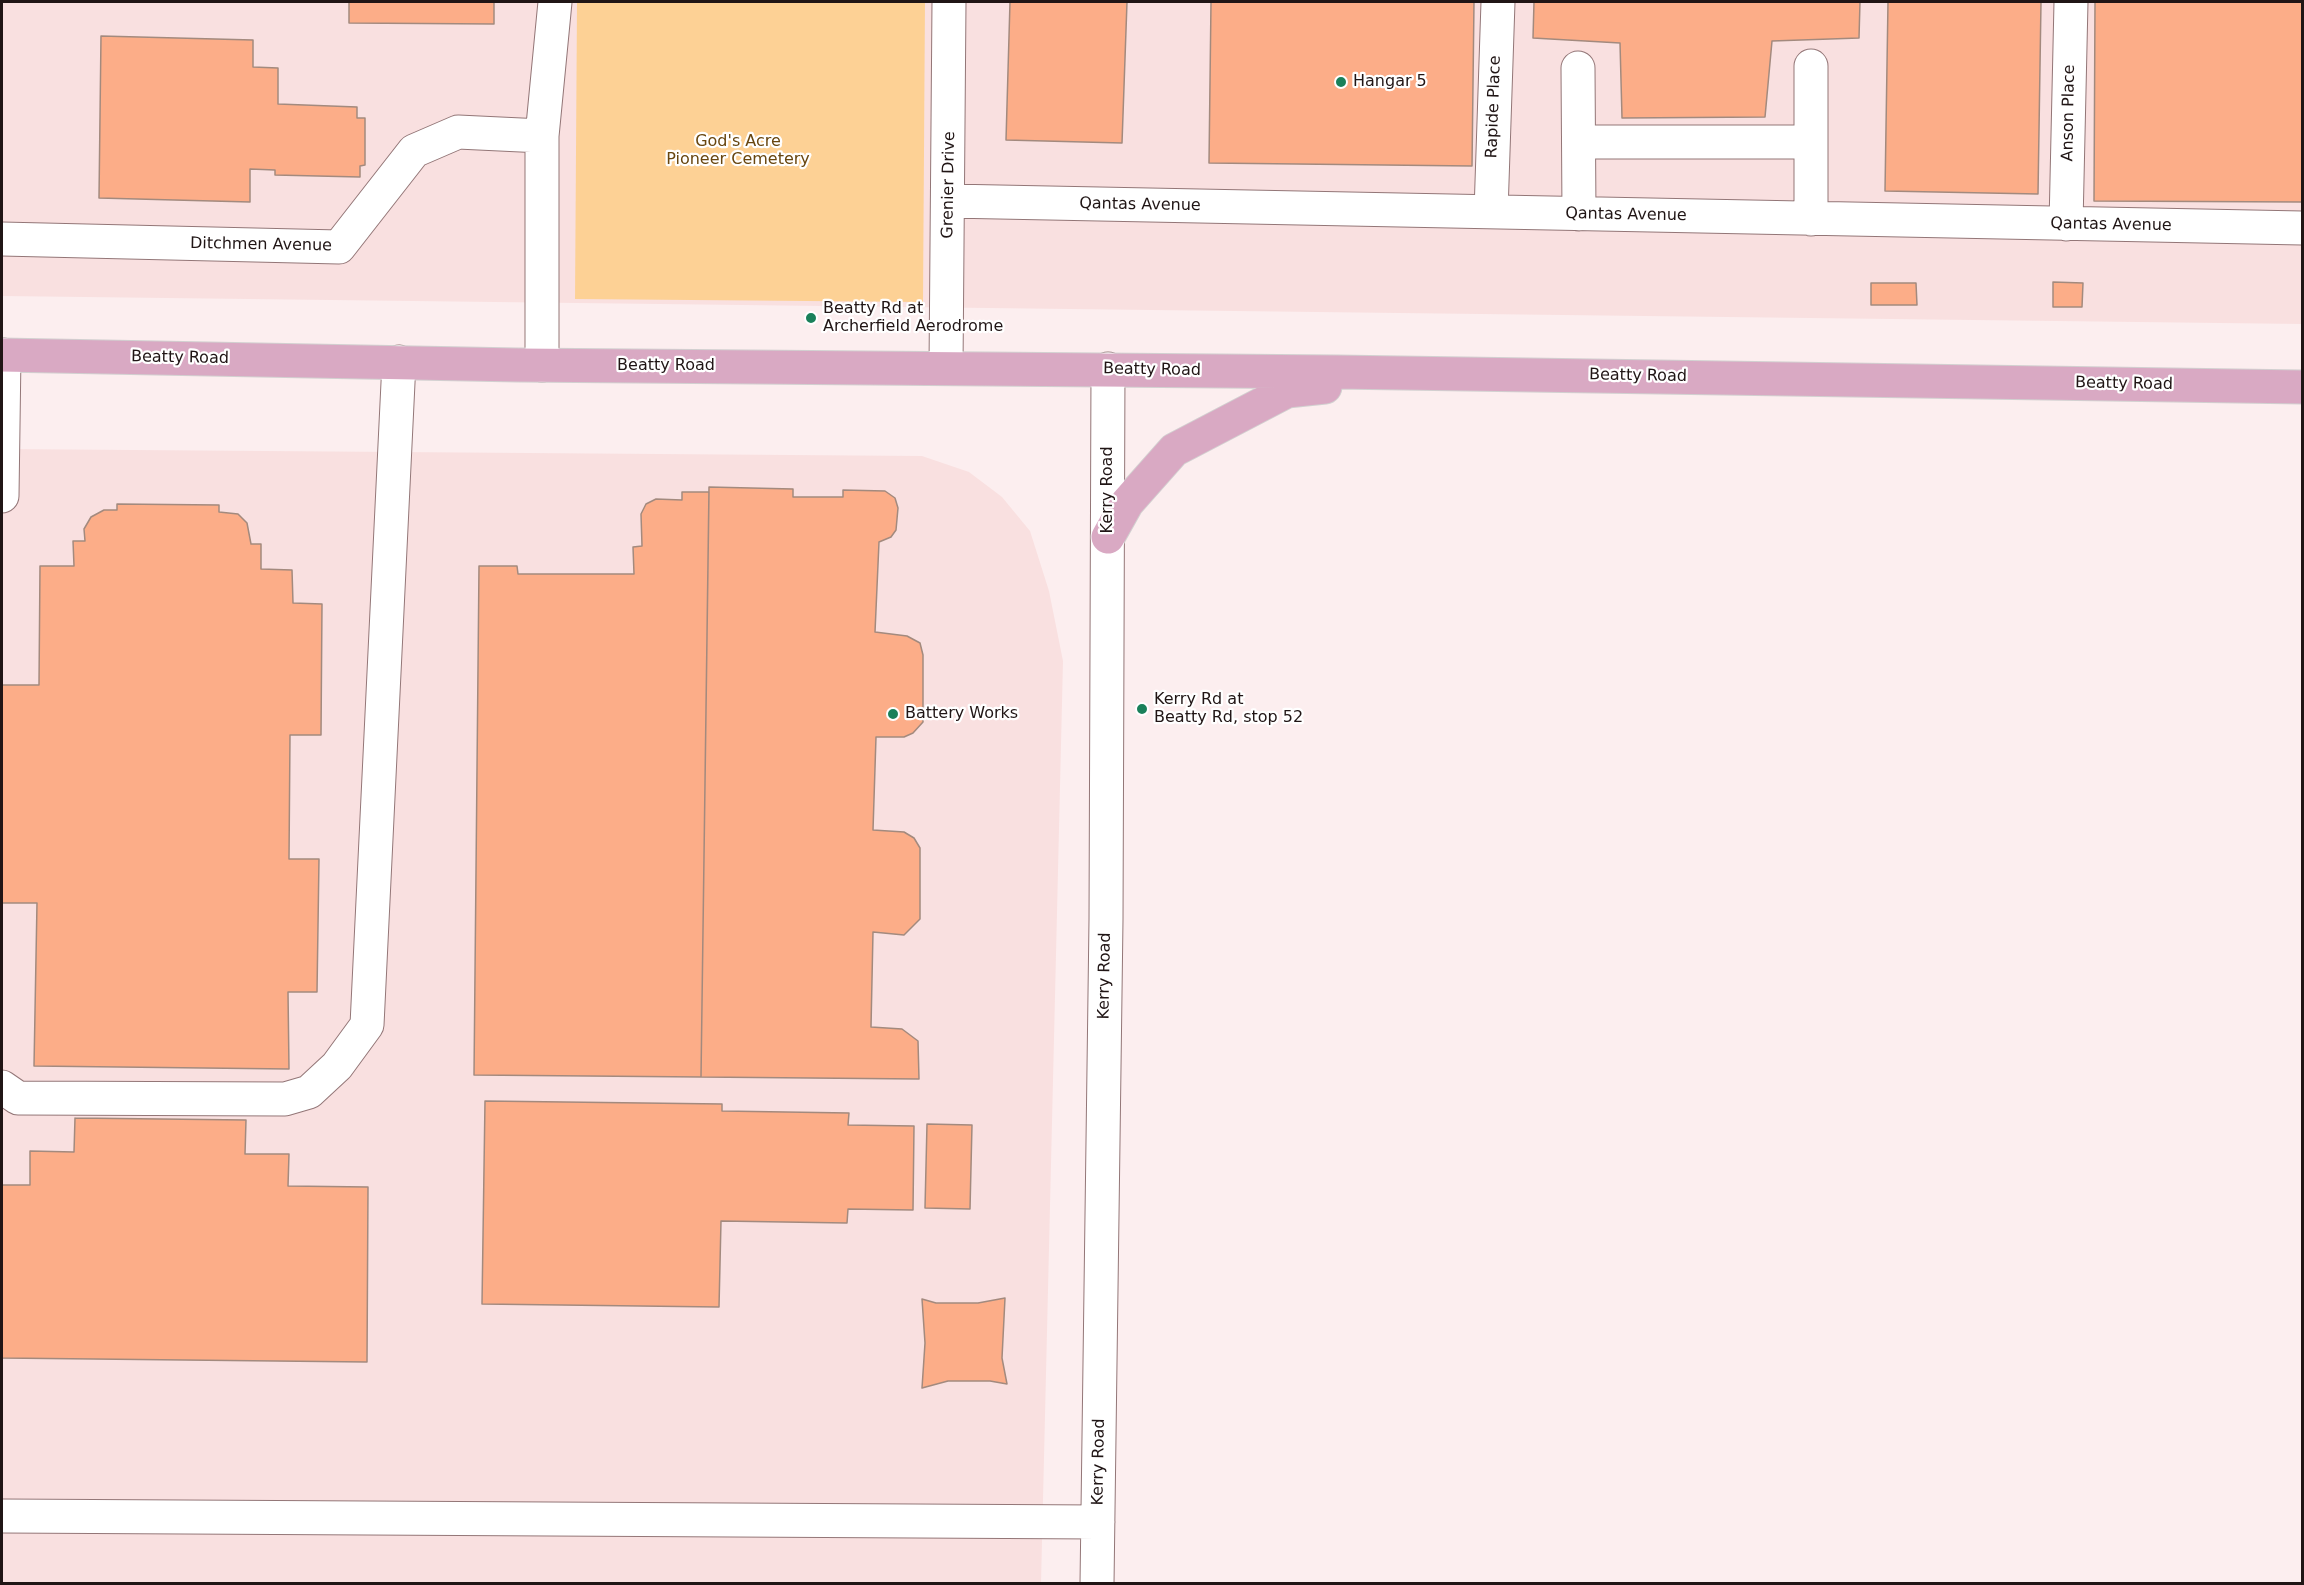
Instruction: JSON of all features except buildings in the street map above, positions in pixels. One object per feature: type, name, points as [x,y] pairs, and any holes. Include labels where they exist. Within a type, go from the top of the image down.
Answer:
[{"type":"main road","name":"Beatty Road","points":[[3,355],[542,365],[1108,369],[2302,387]]},
{"type":"main road","points":[[1108,537],[1126,503],[1174,450],[1287,391],[1452,374]]},
{"type":"street","points":[[542,365],[542,136],[555,2]]},
{"type":"street","name":"Grenier Drive","points":[[946,368],[949,2]]},
{"type":"street","name":"Rapide Place","points":[[1491,212],[1498,2]]},
{"type":"street","name":"Anson Place","points":[[2066,224],[2071,2]]},
{"type":"street","points":[[1811,219],[1812,66]]},
{"type":"street","points":[[1578,68],[1580,214]]},
{"type":"street","name":"Ditchmen Avenue","points":[[2,239],[339,247],[414,151],[458,132],[542,136]]},
{"type":"street","points":[[1579,142],[1811,142]]},
{"type":"street","name":"Qantas Avenue","points":[[949,201],[2302,228]]},
{"type":"street","points":[[2,496],[3,355]]},
{"type":"street","points":[[2,1087],[18,1098],[285,1099],[309,1092],[337,1066],[367,1025],[399,362]]},
{"type":"street","name":"Kerry Road","points":[[1097,1584],[1106,920],[1108,369]]},
{"type":"street","points":[[2,1516],[1098,1522]]},
{"type":"shaded area","points":[[2,2],[2302,2],[2302,324],[2,296]]},
{"type":"shaded area","points":[[2,449],[922,456],[969,472],[1002,497],[1030,531],[1049,591],[1063,661],[1041,1583],[2,1584]]},
{"type":"green space","name":"God's Acre Pioneer Cemetery","points":[[577,2],[925,2],[923,302],[575,299]]},
{"type":"place","name":"Hangar 5","points":[[1341,82]]},
{"type":"place","name":"Beatty Rd at Archerfield Aerodrome","points":[[811,318]]},
{"type":"place","name":"Kerry Rd at Beatty Rd, stop 52","points":[[1142,709]]},
{"type":"place","name":"Battery Works","points":[[893,714]]}]
